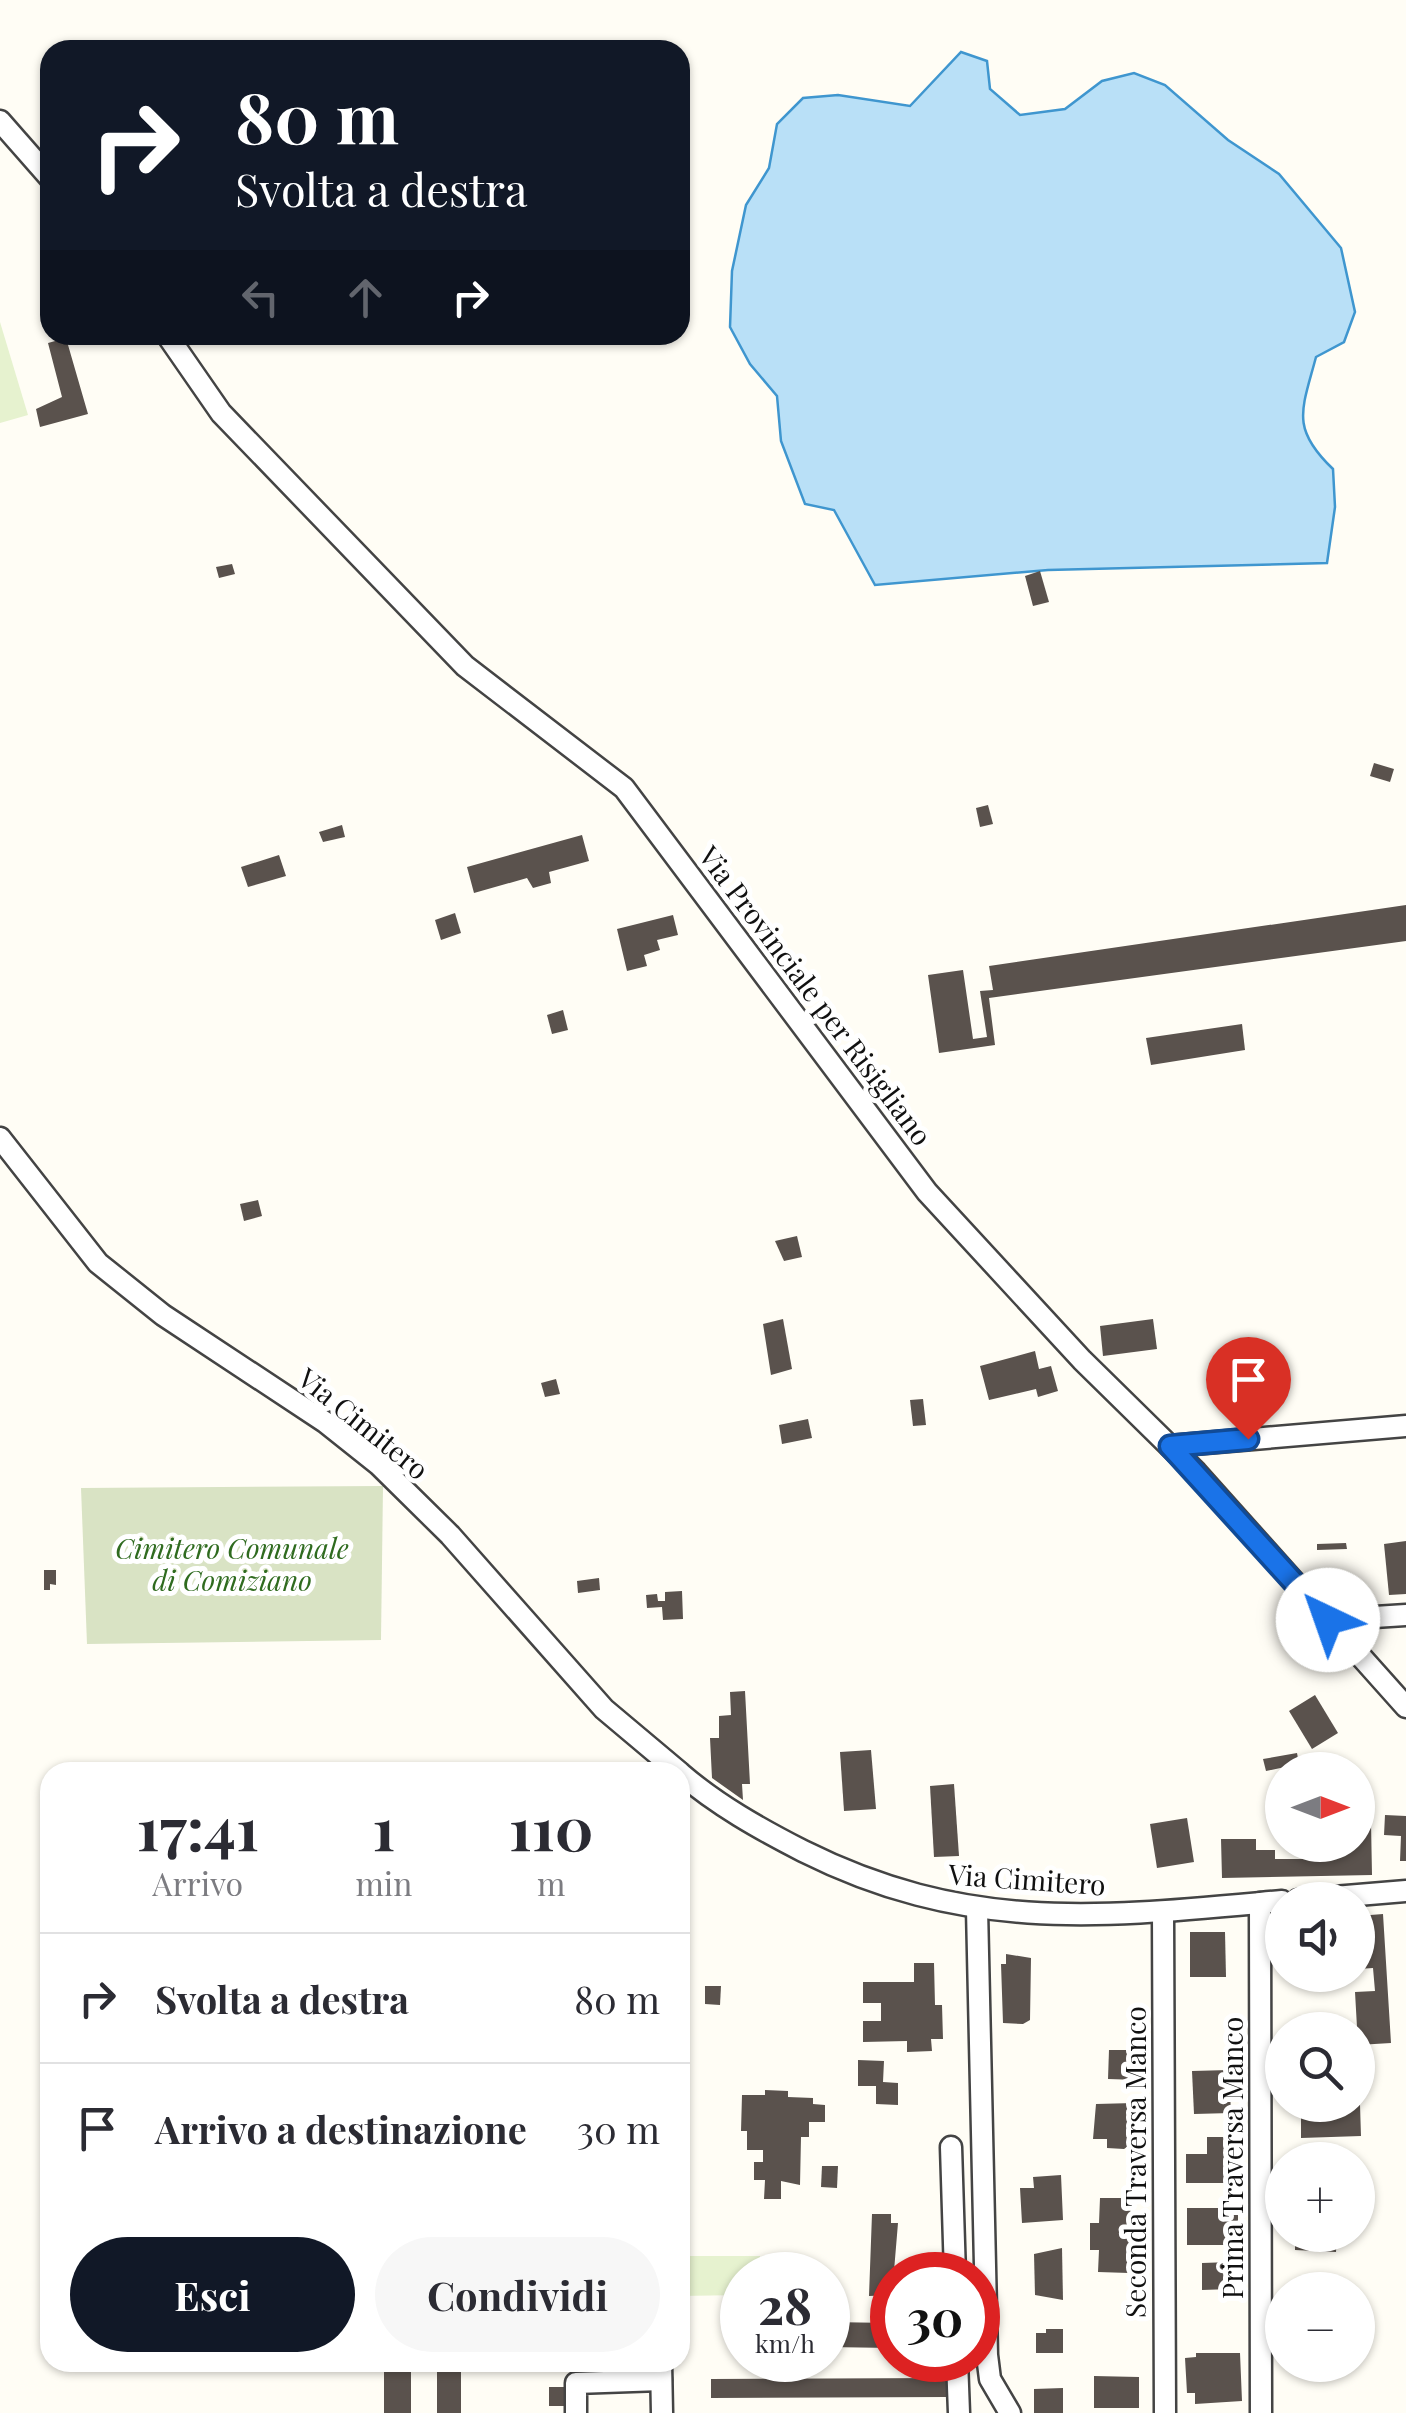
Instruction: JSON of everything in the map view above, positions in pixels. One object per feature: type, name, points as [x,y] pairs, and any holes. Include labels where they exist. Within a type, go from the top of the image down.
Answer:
[{"type":"street","points":[[0,121],[40,167]]},
{"type":"street","name":"Via Provinciale per Risigliano","points":[[174,345],[221,414],[465,666],[624,788],[927,1192],[1082,1360],[1170,1446],[1406,1708]]},
{"type":"street","name":"Via Cimitero","points":[[0,1138],[98,1263],[164,1315],[326,1422],[379,1465],[450,1535],[604,1710],[666,1762]]},
{"type":"street","points":[[1170,1446],[1406,1426]]},
{"type":"street","points":[[1328,1620],[1406,1615]]},
{"type":"street","name":"Via Cimitero","points":[[690,1781],[753,1826],[855,1877],[932,1901],[1065,1916],[1265,1903]]},
{"type":"street","points":[[1375,1894],[1406,1891]]},
{"type":"street","name":"Prima Traversa Manco","points":[[1260,1903],[1262,2413]]},
{"type":"street","points":[[978,1909],[986,2354],[990,2379],[1010,2413]]},
{"type":"street","name":"Seconda Traversa Manco","points":[[1162,1912],[1166,2413]]},
{"type":"street","points":[[952,2147],[954,2252]]},
{"type":"street","points":[[576,2413],[576,2384],[654,2372]]},
{"type":"street","points":[[661,2372],[662,2413]]},
{"type":"street","points":[[957,2382],[958,2413]]},
{"type":"green space","points":[[0,322],[28,415],[0,423]]},
{"type":"green space","name":"Cimitero Comunale di Comiziano","points":[[383,1486],[381,1640],[87,1644],[81,1488]]},
{"type":"green space","points":[[690,2256],[720,2256],[720,2295],[690,2296]]},
{"type":"water","points":[[961,52],[987,61],[990,89],[1020,115],[1065,109],[1102,81],[1134,73],[1165,85],[1228,140],[1279,174],[1341,248],[1355,312],[1344,342],[1316,357],[1303,417],[1310,442],[1333,469],[1335,507],[1327,563],[1048,570],[875,585],[834,510],[805,504],[781,441],[777,396],[750,364],[730,327],[732,271],[746,205],[769,168],[777,124],[803,98],[838,95],[910,106]]},
{"type":"building","points":[[49,345],[68,345],[88,414],[40,427],[36,409],[62,397]]},
{"type":"building","points":[[232,564],[235,574],[219,578],[216,567]]},
{"type":"building","points":[[1040,571],[1049,602],[1033,606],[1025,576]]},
{"type":"building","points":[[1374,763],[1394,769],[1390,782],[1370,776]]},
{"type":"building","points":[[988,805],[993,824],[980,827],[976,808]]},
{"type":"building","points":[[342,825],[345,837],[323,842],[319,832]]},
{"type":"building","points":[[582,835],[589,861],[549,872],[551,883],[533,888],[527,878],[474,893],[467,867]]},
{"type":"building","points":[[279,855],[286,876],[248,887],[241,867]]},
{"type":"building","points":[[1406,905],[1406,941],[989,998],[995,1045],[939,1053],[928,975],[963,970],[973,1039],[987,1037],[980,991],[993,990],[989,966]]},
{"type":"building","points":[[455,913],[461,933],[441,940],[435,920]]},
{"type":"building","points":[[673,915],[678,935],[657,940],[660,950],[644,955],[647,966],[627,971],[617,929]]},
{"type":"building","points":[[563,1010],[568,1030],[552,1034],[547,1015]]},
{"type":"building","points":[[1242,1024],[1245,1050],[1151,1065],[1146,1038]]},
{"type":"building","points":[[258,1200],[262,1216],[244,1221],[240,1204]]},
{"type":"building","points":[[797,1236],[802,1257],[784,1261],[775,1241]]},
{"type":"building","points":[[783,1319],[792,1369],[771,1375],[763,1324]]},
{"type":"building","points":[[1153,1319],[1157,1349],[1103,1356],[1100,1326]]},
{"type":"building","points":[[1035,1351],[1039,1369],[1051,1366],[1058,1391],[1038,1397],[1036,1389],[989,1400],[980,1366]]},
{"type":"building","points":[[556,1379],[560,1394],[545,1397],[541,1383]]},
{"type":"building","points":[[923,1399],[926,1425],[913,1426],[910,1400]]},
{"type":"building","points":[[808,1419],[812,1438],[782,1444],[779,1425]]},
{"type":"building","points":[[1406,1541],[1406,1594],[1389,1595],[1384,1544]]},
{"type":"building","points":[[1346,1543],[1347,1549],[1317,1550],[1317,1544]]},
{"type":"building","points":[[44,1570],[56,1570],[56,1585],[50,1584],[50,1590],[44,1590]]},
{"type":"building","points":[[599,1578],[600,1590],[578,1593],[577,1581]]},
{"type":"building","points":[[682,1591],[683,1619],[663,1620],[662,1607],[647,1608],[646,1595],[657,1594],[658,1601],[665,1601],[665,1592]]},
{"type":"building","points":[[745,1691],[750,1784],[742,1784],[743,1800],[712,1778],[710,1738],[719,1738],[719,1716],[731,1715],[730,1692]]},
{"type":"building","points":[[1315,1695],[1338,1733],[1312,1749],[1289,1711]]},
{"type":"building","points":[[871,1750],[876,1809],[844,1811],[840,1752]]},
{"type":"building","points":[[954,1784],[959,1856],[934,1857],[930,1786]]},
{"type":"building","points":[[1385,1815],[1406,1816],[1406,1861],[1400,1861],[1401,1836],[1384,1835]]},
{"type":"building","points":[[1187,1818],[1194,1862],[1157,1868],[1150,1824]]},
{"type":"building","points":[[1221,1839],[1256,1839],[1256,1850],[1265,1850],[1265,1862],[1372,1862],[1372,1875],[1222,1878]]},
{"type":"building","points":[[1383,1914],[1391,2043],[1375,2044],[1375,2012],[1356,2012],[1355,1992],[1375,1992],[1375,1915]]},
{"type":"building","points":[[1190,1932],[1225,1932],[1226,1977],[1190,1977]]},
{"type":"building","points":[[1006,1954],[1031,1958],[1030,2020],[1023,2024],[1003,2023],[1001,1964],[1006,1964]]},
{"type":"building","points":[[914,1963],[934,1963],[935,2005],[942,2005],[943,2039],[931,2039],[932,2051],[907,2052],[907,2041],[863,2042],[863,2021],[881,2021],[881,2003],[863,2003],[863,1982],[914,1982]]},
{"type":"building","points":[[705,1986],[721,1986],[720,2005],[705,2004]]},
{"type":"building","points":[[1109,2050],[1139,2050],[1138,2080],[1108,2079]]},
{"type":"building","points":[[858,2060],[884,2061],[883,2082],[898,2083],[898,2105],[876,2104],[876,2086],[858,2086]]},
{"type":"building","points":[[1229,2070],[1231,2113],[1194,2114],[1192,2071]]},
{"type":"building","points":[[765,2090],[788,2091],[788,2097],[813,2098],[813,2104],[825,2105],[825,2122],[809,2122],[809,2137],[801,2137],[800,2185],[781,2181],[781,2199],[764,2199],[765,2180],[754,2180],[754,2162],[763,2162],[763,2150],[747,2150],[747,2131],[741,2131],[742,2095],[765,2095]]},
{"type":"building","points":[[1134,2103],[1139,2109],[1139,2136],[1131,2137],[1131,2144],[1124,2149],[1107,2148],[1107,2139],[1093,2139],[1096,2104]]},
{"type":"building","points":[[1301,2122],[1361,2122],[1361,2136],[1301,2138]]},
{"type":"building","points":[[1207,2137],[1237,2137],[1237,2183],[1186,2183],[1186,2154],[1207,2154]]},
{"type":"building","points":[[822,2166],[838,2166],[837,2188],[821,2187]]},
{"type":"building","points":[[1061,2175],[1063,2220],[1022,2223],[1020,2188],[1034,2188],[1033,2177]]},
{"type":"building","points":[[1100,2198],[1131,2198],[1129,2273],[1098,2272],[1099,2250],[1090,2250],[1090,2223],[1099,2223]]},
{"type":"building","points":[[1187,2208],[1238,2208],[1238,2245],[1187,2245]]},
{"type":"building","points":[[872,2214],[891,2214],[891,2223],[898,2223],[896,2252],[871,2252]]},
{"type":"building","points":[[1062,2248],[1063,2300],[1035,2295],[1034,2254]]},
{"type":"building","points":[[1231,2262],[1232,2289],[1202,2290],[1202,2263]]},
{"type":"building","points":[[850,2322],[870,2323],[870,2348],[850,2347]]},
{"type":"building","points":[[1046,2329],[1063,2329],[1063,2353],[1036,2353],[1036,2333],[1046,2333]]},
{"type":"building","points":[[1196,2353],[1240,2353],[1242,2401],[1195,2404],[1195,2393],[1187,2393],[1185,2358],[1196,2357]]},
{"type":"building","points":[[384,2372],[411,2372],[411,2413],[384,2413]]},
{"type":"building","points":[[437,2372],[461,2372],[461,2413],[437,2413]]},
{"type":"building","points":[[1094,2376],[1139,2377],[1139,2408],[1094,2408]]},
{"type":"building","points":[[850,2378],[947,2382],[948,2397],[711,2398],[711,2379],[850,2382]]},
{"type":"building","points":[[549,2387],[568,2387],[568,2406],[549,2406]]},
{"type":"building","points":[[1063,2388],[1063,2413],[1034,2413],[1034,2389]]},
{"type":"route","points":[[1248,1439],[1170,1446],[1328,1620]]}]
